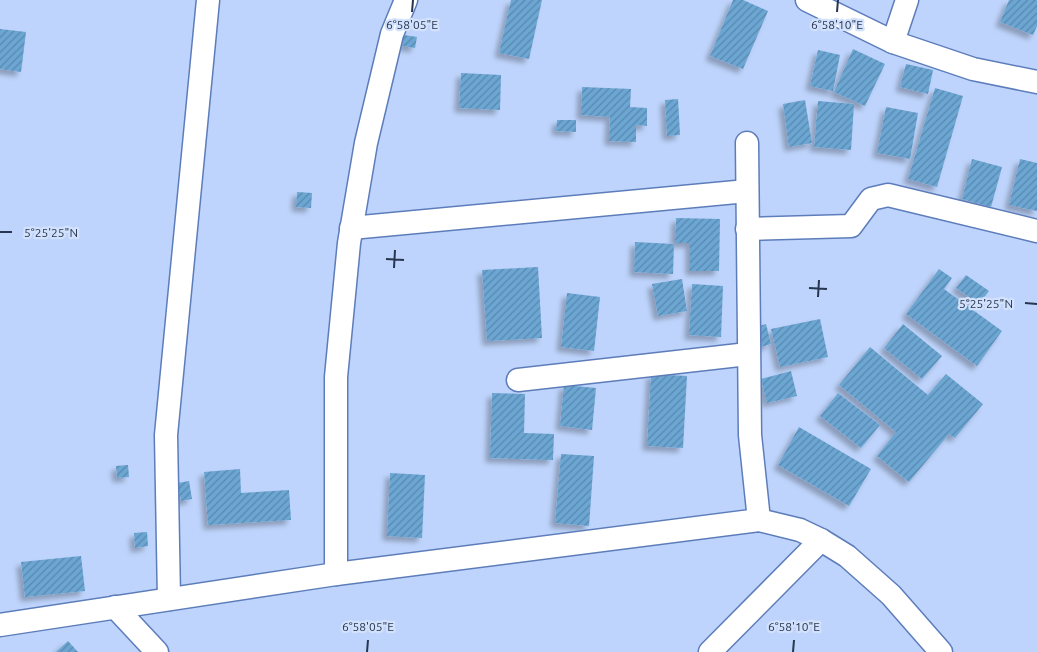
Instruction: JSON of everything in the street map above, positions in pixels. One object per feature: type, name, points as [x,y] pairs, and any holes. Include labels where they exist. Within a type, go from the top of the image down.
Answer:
[{"type":"street","points":[[169,599],[166,435],[208,0]]},
{"type":"street","points":[[336,574],[336,377],[352,228],[366,143],[392,34],[406,0]]},
{"type":"street","points":[[807,0],[894,42],[973,69],[1037,82]]},
{"type":"street","points":[[894,42],[907,0]]},
{"type":"street","points":[[747,143],[750,435],[759,520]]},
{"type":"street","points":[[352,228],[747,191]]},
{"type":"street","points":[[747,229],[851,226],[872,199],[888,195],[1037,231]]},
{"type":"street","points":[[518,380],[748,354]]},
{"type":"street","points":[[0,625],[336,574],[759,520],[800,530],[847,556],[891,595],[941,652]]},
{"type":"street","points":[[710,652],[821,540]]},
{"type":"street","points":[[115,607],[156,652]]},
{"type":"building","points":[[511,0],[542,0],[529,59],[499,53]]},
{"type":"building","points":[[733,0],[743,0],[768,11],[743,69],[710,56]]},
{"type":"building","points":[[1009,0],[1037,0],[1037,26],[1033,35],[1000,22]]},
{"type":"building","points":[[0,29],[26,32],[21,72],[0,69]]},
{"type":"building","points":[[404,35],[417,37],[415,48],[402,46]]},
{"type":"building","points":[[853,49],[885,64],[865,106],[834,92]]},
{"type":"building","points":[[818,50],[840,55],[833,91],[810,86]]},
{"type":"building","points":[[906,64],[933,70],[928,94],[900,87]]},
{"type":"building","points":[[461,73],[501,75],[500,110],[459,108]]},
{"type":"building","points":[[582,87],[631,89],[630,107],[647,108],[647,126],[636,125],[636,142],[609,141],[610,117],[581,115]]},
{"type":"building","points":[[935,88],[963,96],[937,187],[908,179]]},
{"type":"building","points":[[678,99],[680,135],[667,136],[665,100]]},
{"type":"building","points":[[805,100],[812,143],[789,147],[783,104]]},
{"type":"building","points":[[818,101],[854,104],[851,150],[814,147]]},
{"type":"building","points":[[886,107],[918,113],[910,159],[877,153]]},
{"type":"building","points":[[557,120],[576,120],[576,132],[556,131]]},
{"type":"building","points":[[972,159],[1002,167],[991,207],[962,199]]},
{"type":"building","points":[[1020,159],[1037,163],[1037,211],[1009,205]]},
{"type":"building","points":[[297,192],[312,193],[311,208],[296,207]]},
{"type":"building","points":[[676,218],[720,219],[719,271],[690,271],[690,243],[675,243]]},
{"type":"building","points":[[635,242],[674,244],[673,274],[634,272]]},
{"type":"building","points":[[538,267],[542,338],[487,341],[482,270]]},
{"type":"building","points":[[939,269],[952,278],[944,289],[1002,331],[977,366],[906,314]]},
{"type":"building","points":[[966,275],[989,291],[979,304],[956,288]]},
{"type":"building","points":[[682,279],[687,311],[658,316],[652,284]]},
{"type":"building","points":[[692,284],[723,286],[721,337],[689,335]]},
{"type":"building","points":[[567,293],[600,297],[594,351],[561,347]]},
{"type":"building","points":[[820,319],[828,357],[780,367],[771,329]]},
{"type":"building","points":[[766,324],[771,344],[757,348],[752,328]]},
{"type":"building","points":[[903,324],[942,356],[922,379],[884,348]]},
{"type":"building","points":[[870,347],[928,395],[946,374],[983,404],[955,438],[949,434],[909,482],[877,456],[896,432],[839,385]]},
{"type":"building","points":[[791,371],[797,396],[767,403],[761,379]]},
{"type":"building","points":[[651,374],[687,376],[683,448],[647,446]]},
{"type":"building","points":[[564,385],[596,388],[592,430],[560,426]]},
{"type":"building","points":[[492,393],[525,394],[524,433],[554,434],[553,460],[490,458]]},
{"type":"building","points":[[838,393],[880,425],[861,448],[820,416]]},
{"type":"building","points":[[799,427],[871,469],[849,506],[778,465]]},
{"type":"building","points":[[561,454],[594,456],[589,526],[555,523]]},
{"type":"building","points":[[128,465],[129,477],[117,478],[116,466]]},
{"type":"building","points":[[240,469],[241,493],[289,490],[291,520],[208,525],[204,472]]},
{"type":"building","points":[[390,473],[425,475],[422,538],[387,536]]},
{"type":"building","points":[[189,481],[192,499],[181,501],[178,483]]},
{"type":"building","points":[[147,532],[148,546],[135,548],[134,533]]},
{"type":"building","points":[[81,556],[85,591],[25,597],[21,562]]},
{"type":"building","points":[[68,641],[78,652],[56,652]]}]
